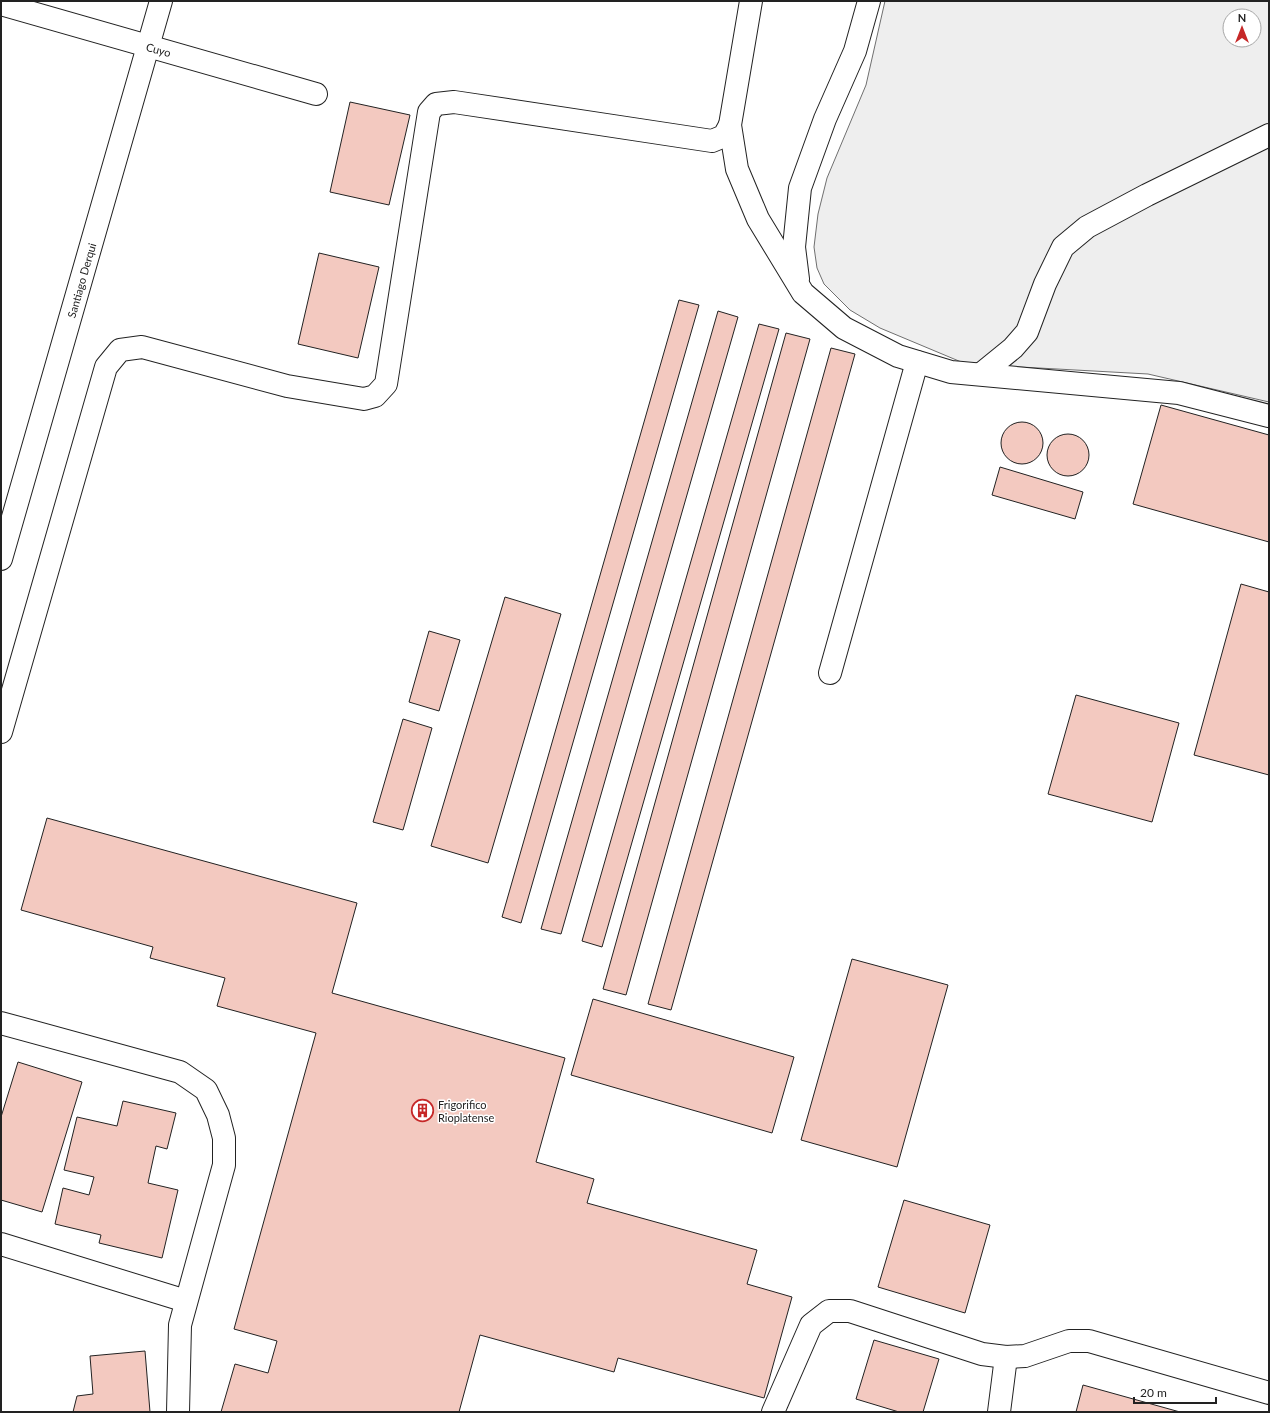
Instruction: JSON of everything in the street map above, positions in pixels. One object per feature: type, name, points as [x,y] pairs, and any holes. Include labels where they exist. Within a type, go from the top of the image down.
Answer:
[{"type":"street","name":"Santiago Derqui","points":[[1,559],[161,1]]},
{"type":"street","points":[[751,1],[730,125],[737,169],[758,219],[799,286],[804,293],[844,328],[898,356],[951,372],[1179,393],[1269,416]]},
{"type":"street","points":[[799,286],[794,247],[800,188],[825,119],[855,50],[869,1]]},
{"type":"street","name":"Cuyo","points":[[1,4],[316,94]]},
{"type":"street","points":[[1,732],[106,367],[120,350],[142,348],[287,386],[364,399],[376,396],[386,384],[429,112],[436,104],[454,102],[712,141],[724,136],[730,125]]},
{"type":"street","points":[[981,374],[1013,348],[1027,332],[1045,284],[1063,247],[1087,227],[1147,195],[1269,135]]},
{"type":"street","points":[[830,673],[917,362]]},
{"type":"street","points":[[1,1023],[180,1072],[206,1090],[218,1115],[224,1138],[224,1165],[180,1325],[178,1412]]},
{"type":"street","points":[[1,1244],[186,1301]]},
{"type":"street","points":[[773,1412],[811,1325],[829,1311],[850,1311],[982,1354],[1006,1358],[1025,1356],[1069,1342],[1089,1342],[1269,1393]]},
{"type":"street","points":[[999,1412],[1006,1358]]},
{"type":"shaded area","points":[[885,1],[1269,1],[1269,402],[1148,374],[966,364],[880,328],[850,310],[824,284],[817,268],[814,247],[818,214],[827,178],[866,85]]},
{"type":"building","points":[[350,102],[410,115],[389,205],[330,192]]},
{"type":"building","points":[[319,253],[379,267],[358,358],[298,344]]},
{"type":"building","points":[[679,300],[699,305],[521,923],[502,917]]},
{"type":"building","points":[[718,311],[738,317],[561,934],[541,929]]},
{"type":"building","points":[[759,324],[779,329],[602,947],[582,941]]},
{"type":"building","points":[[786,333],[810,339],[626,995],[603,989]]},
{"type":"building","points":[[831,348],[855,354],[671,1010],[648,1004]]},
{"type":"building","points":[[1161,405],[1269,435],[1269,542],[1133,504]]},
{"type":"building","points":[[1022,422],[1037,428],[1043,443],[1037,458],[1022,464],[1007,458],[1001,443],[1007,428]]},
{"type":"building","points":[[1068,434],[1083,440],[1089,455],[1083,470],[1068,476],[1053,470],[1047,455],[1053,440]]},
{"type":"building","points":[[1000,467],[1083,492],[1075,519],[992,495]]},
{"type":"building","points":[[1241,584],[1269,592],[1269,775],[1194,755]]},
{"type":"building","points":[[505,597],[561,614],[488,863],[431,846]]},
{"type":"building","points":[[429,631],[460,640],[439,711],[409,702]]},
{"type":"building","points":[[1076,695],[1179,723],[1152,822],[1048,794]]},
{"type":"building","points":[[403,719],[432,728],[403,830],[373,822]]},
{"type":"building","name":"Frigorifico Rioplatense","points":[[47,818],[357,903],[332,993],[565,1058],[536,1162],[594,1179],[587,1203],[757,1250],[747,1284],[792,1297],[764,1398],[618,1358],[614,1372],[480,1335],[459,1412],[221,1412],[235,1364],[268,1373],[277,1341],[234,1329],[316,1033],[217,1006],[225,978],[150,958],[153,947],[21,910]]},
{"type":"building","points":[[852,959],[948,985],[897,1167],[801,1140]]},
{"type":"building","points":[[593,999],[794,1057],[772,1133],[571,1075]]},
{"type":"building","points":[[18,1062],[82,1082],[42,1212],[1,1200],[1,1117]]},
{"type":"building","points":[[123,1101],[176,1113],[167,1149],[156,1146],[148,1183],[178,1190],[162,1258],[99,1243],[101,1235],[55,1224],[63,1188],[89,1195],[94,1177],[64,1170],[77,1117],[117,1126]]},
{"type":"building","points":[[904,1200],[990,1225],[965,1313],[878,1287]]},
{"type":"building","points":[[874,1340],[939,1359],[923,1412],[899,1412],[856,1399]]},
{"type":"building","points":[[145,1351],[150,1412],[73,1412],[77,1396],[93,1394],[90,1356]]},
{"type":"building","points":[[1083,1385],[1180,1412],[1076,1412]]},
{"type":"place","name":"Frigorifico Rioplatense","points":[[423,1110]]}]
